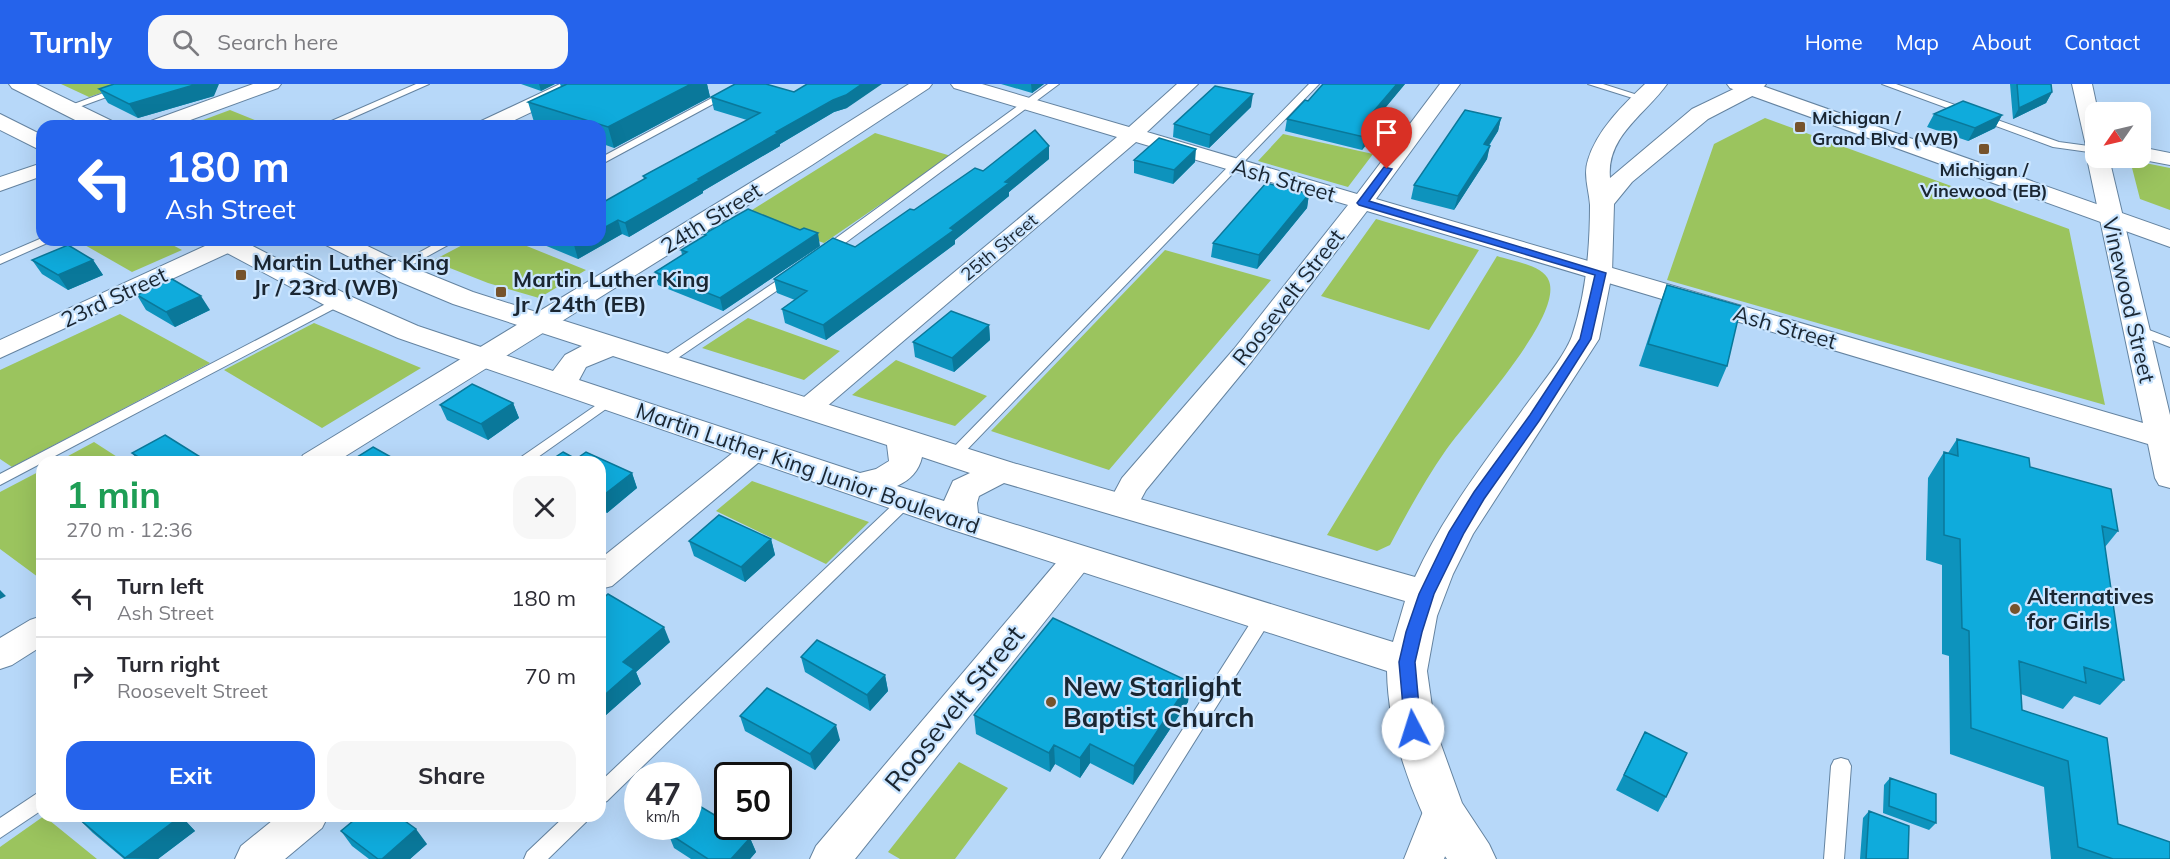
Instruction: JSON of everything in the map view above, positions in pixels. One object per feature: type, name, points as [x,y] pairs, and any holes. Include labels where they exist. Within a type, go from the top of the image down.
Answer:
[{"type":"main road","points":[[20,84],[92,120]]},
{"type":"main road","points":[[1473,859],[1464,849],[1442,811],[1413,729],[1407,662],[1427,594],[1457,532],[1479,495],[1586,339],[1601,273],[1602,204],[1597,171],[1599,158],[1654,111],[1700,114],[1748,86],[2170,239]]},
{"type":"main road","points":[[0,105],[21,98],[44,96]]},
{"type":"main road","points":[[1602,204],[1624,177],[1654,111]]},
{"type":"main road","points":[[4,127],[36,141]]},
{"type":"main road","name":"Martin Luther King Junior Boulevard","points":[[233,246],[339,302],[408,332],[962,520],[1407,662]]},
{"type":"main road","points":[[347,246],[463,298],[953,456],[1427,594]]},
{"type":"main road","points":[[408,332],[447,320],[463,298]]},
{"type":"main road","points":[[562,386],[573,360],[616,346]]},
{"type":"main road","points":[[859,485],[893,474],[903,466],[906,456],[901,439]]},
{"type":"main road","points":[[962,520],[960,503],[965,489],[1001,471]]},
{"type":"street","points":[[172,120],[271,84]]},
{"type":"street","points":[[499,120],[575,84]]},
{"type":"street","name":"24th Street","points":[[324,456],[804,160],[922,84]]},
{"type":"street","name":"Ash Street","points":[[960,84],[2161,438]]},
{"type":"street","name":"25th Street","points":[[808,408],[1132,135],[1188,84]]},
{"type":"street","name":"Roosevelt Street","points":[[1122,506],[1133,485],[1243,355],[1362,203],[1450,84]]},
{"type":"street","points":[[2082,84],[2086,102]]},
{"type":"street","points":[[2151,155],[2170,159]]},
{"type":"street","name":"Vinewood Street","points":[[2100,168],[2170,478]]},
{"type":"street","points":[[0,184],[36,171]]},
{"type":"street","name":"23rd Street","points":[[0,350],[217,246]]},
{"type":"street","points":[[606,572],[755,450]]},
{"type":"street","name":"Roosevelt Street","points":[[830,859],[1078,558]]},
{"type":"street","points":[[0,655],[36,633]]},
{"type":"street","points":[[1424,859],[1442,811]]},
{"type":"street","points":[[255,859],[301,822]]},
{"type":"lane","points":[[68,108],[137,84]]},
{"type":"lane","points":[[339,120],[424,84]]},
{"type":"lane","points":[[606,159],[745,84]]},
{"type":"lane","points":[[664,361],[813,260],[1054,84]]},
{"type":"lane","points":[[953,456],[1314,84]]},
{"type":"lane","points":[[1593,84],[1654,111]]},
{"type":"lane","points":[[1887,84],[1934,97],[2057,145],[2085,147]]},
{"type":"lane","points":[[0,260],[36,245]]},
{"type":"lane","points":[[395,269],[439,246]]},
{"type":"lane","points":[[46,456],[339,302]]},
{"type":"lane","points":[[2136,329],[2170,343]]},
{"type":"lane","points":[[530,456],[608,401]]},
{"type":"lane","points":[[0,480],[36,461]]},
{"type":"lane","points":[[606,789],[906,501]]},
{"type":"lane","points":[[1110,859],[1264,616]]},
{"type":"lane","points":[[1834,859],[1841,766]]},
{"type":"lane","points":[[0,829],[36,803]]},
{"type":"lane","points":[[534,859],[573,822]]},
{"type":"green space","points":[[61,84],[127,84],[89,97]]},
{"type":"green space","points":[[230,110],[255,120],[203,120]]},
{"type":"green space","points":[[1765,118],[2069,229],[2105,405],[1667,280],[1714,144]]},
{"type":"green space","points":[[875,133],[951,156],[824,243],[744,215]]},
{"type":"green space","points":[[1283,134],[1373,154],[1348,187],[1258,161]]},
{"type":"green space","points":[[2151,164],[2170,168],[2170,210],[2140,199],[2132,168],[2151,168]]},
{"type":"green space","points":[[1376,219],[1479,250],[1429,330],[1321,296]]},
{"type":"green space","points":[[86,246],[174,246],[182,250],[132,272]]},
{"type":"green space","points":[[461,246],[527,246],[586,270],[539,298],[488,283],[432,261]]},
{"type":"green space","points":[[1165,250],[1271,280],[1109,470],[991,431]]},
{"type":"green space","points":[[1497,256],[1534,267],[1549,281],[1549,297],[1542,318],[1528,342],[1446,450],[1390,545],[1377,551],[1327,535]]},
{"type":"green space","points":[[120,314],[210,363],[12,467],[0,459],[0,370]]},
{"type":"green space","points":[[748,318],[840,351],[804,380],[702,348]]},
{"type":"green space","points":[[314,323],[421,368],[322,428],[224,370]]},
{"type":"green space","points":[[896,360],[987,396],[955,426],[852,395]]},
{"type":"green space","points":[[94,442],[116,456],[68,456]]},
{"type":"green space","points":[[36,473],[36,576],[0,549],[0,492]]},
{"type":"green space","points":[[752,481],[869,522],[826,564],[716,511]]},
{"type":"green space","points":[[959,762],[1008,788],[955,859],[900,859],[888,852]]},
{"type":"green space","points":[[36,822],[51,822],[97,859],[0,859],[0,847]]},
{"type":"building","points":[[114,84],[197,84],[129,104],[99,89]]},
{"type":"building","points":[[567,84],[691,84],[608,127],[606,120],[586,120],[528,102]]},
{"type":"building","points":[[735,84],[766,84],[794,92],[807,84],[862,84],[846,95],[776,132],[778,133],[625,223],[618,220],[606,227],[606,201],[646,178],[643,176],[760,113],[711,97]]},
{"type":"building","points":[[1323,84],[1397,84],[1373,112],[1383,115],[1364,137],[1287,119]]},
{"type":"building","points":[[2017,84],[2051,84],[2052,92],[2019,108]]},
{"type":"building","points":[[1215,86],[1253,94],[1210,135],[1174,124]]},
{"type":"building","points":[[1963,101],[2002,115],[1975,128],[1934,114]]},
{"type":"building","points":[[1465,110],[1501,118],[1484,144],[1490,146],[1458,196],[1414,185]]},
{"type":"building","points":[[1035,130],[1049,146],[1005,182],[1009,183],[950,228],[954,230],[823,325],[782,309],[807,291],[774,279],[833,238],[855,247],[975,168],[983,171]]},
{"type":"building","points":[[1159,138],[1196,149],[1174,170],[1134,160]]},
{"type":"building","points":[[1266,183],[1309,194],[1259,255],[1213,243]]},
{"type":"building","points":[[748,209],[800,230],[804,228],[818,233],[720,298],[655,272],[687,252],[681,250],[706,235],[704,234]]},
{"type":"building","points":[[70,246],[93,260],[58,275],[32,260]]},
{"type":"building","points":[[172,279],[201,296],[166,312],[137,295]]},
{"type":"building","points":[[1667,285],[1741,306],[1727,366],[1648,344]]},
{"type":"building","points":[[951,311],[989,325],[952,358],[913,342]]},
{"type":"building","points":[[472,384],[513,403],[481,424],[440,405]]},
{"type":"building","points":[[165,435],[199,456],[137,456],[132,453]]},
{"type":"building","points":[[1957,439],[2029,458],[2030,467],[2111,489],[2118,531],[2102,526],[2124,680],[2084,667],[2086,683],[2019,661],[2022,710],[2107,738],[2118,824],[2170,842],[2170,859],[2113,859],[2078,847],[2068,761],[1971,728],[1969,631],[1962,628],[1960,539],[1944,535],[1944,452],[1958,456]]},
{"type":"building","points":[[373,447],[389,456],[359,456]]},
{"type":"building","points":[[563,452],[570,456],[557,456]]},
{"type":"building","points":[[586,452],[595,456],[580,456]]},
{"type":"building","points":[[606,461],[632,473],[606,493]]},
{"type":"building","points":[[719,515],[771,539],[741,567],[689,541]]},
{"type":"building","points":[[608,594],[664,627],[623,662],[634,669],[606,694],[606,596]]},
{"type":"building","points":[[1053,618],[1190,682],[1134,766],[1090,744],[1080,758],[1054,745],[1049,753],[974,715]]},
{"type":"building","points":[[817,640],[885,675],[867,695],[801,657]]},
{"type":"building","points":[[767,688],[836,725],[810,754],[740,716]]},
{"type":"building","points":[[1645,732],[1687,753],[1666,797],[1624,775]]},
{"type":"building","points":[[1890,778],[1936,794],[1936,823],[1889,806]]},
{"type":"building","points":[[702,808],[714,815],[714,840],[748,840],[731,859],[708,859],[679,840],[702,840]]},
{"type":"building","points":[[1869,811],[1909,826],[1908,859],[1866,859]]},
{"type":"building","points":[[83,822],[173,822],[125,858]]},
{"type":"building","points":[[352,822],[406,822],[416,829],[382,859],[378,859],[341,831]]},
{"type":"place","name":"Michigan / Grand Blvd (WB)","points":[[1800,127]]},
{"type":"place","name":"Michigan / Vinewood (EB)","points":[[1984,149]]},
{"type":"place","name":"Martin Luther King Jr / 23rd (WB)","points":[[241,275]]},
{"type":"place","name":"Martin Luther King Jr / 24th (EB)","points":[[501,292]]},
{"type":"place","name":"Alternatives for Girls","points":[[2015,609]]},
{"type":"place","name":"New Starlight Baptist Church","points":[[1051,702]]},
{"type":"route","points":[[1387,169],[1362,203],[1601,273],[1586,339],[1568,369],[1479,495],[1457,532],[1427,594],[1407,662],[1413,729]]}]
